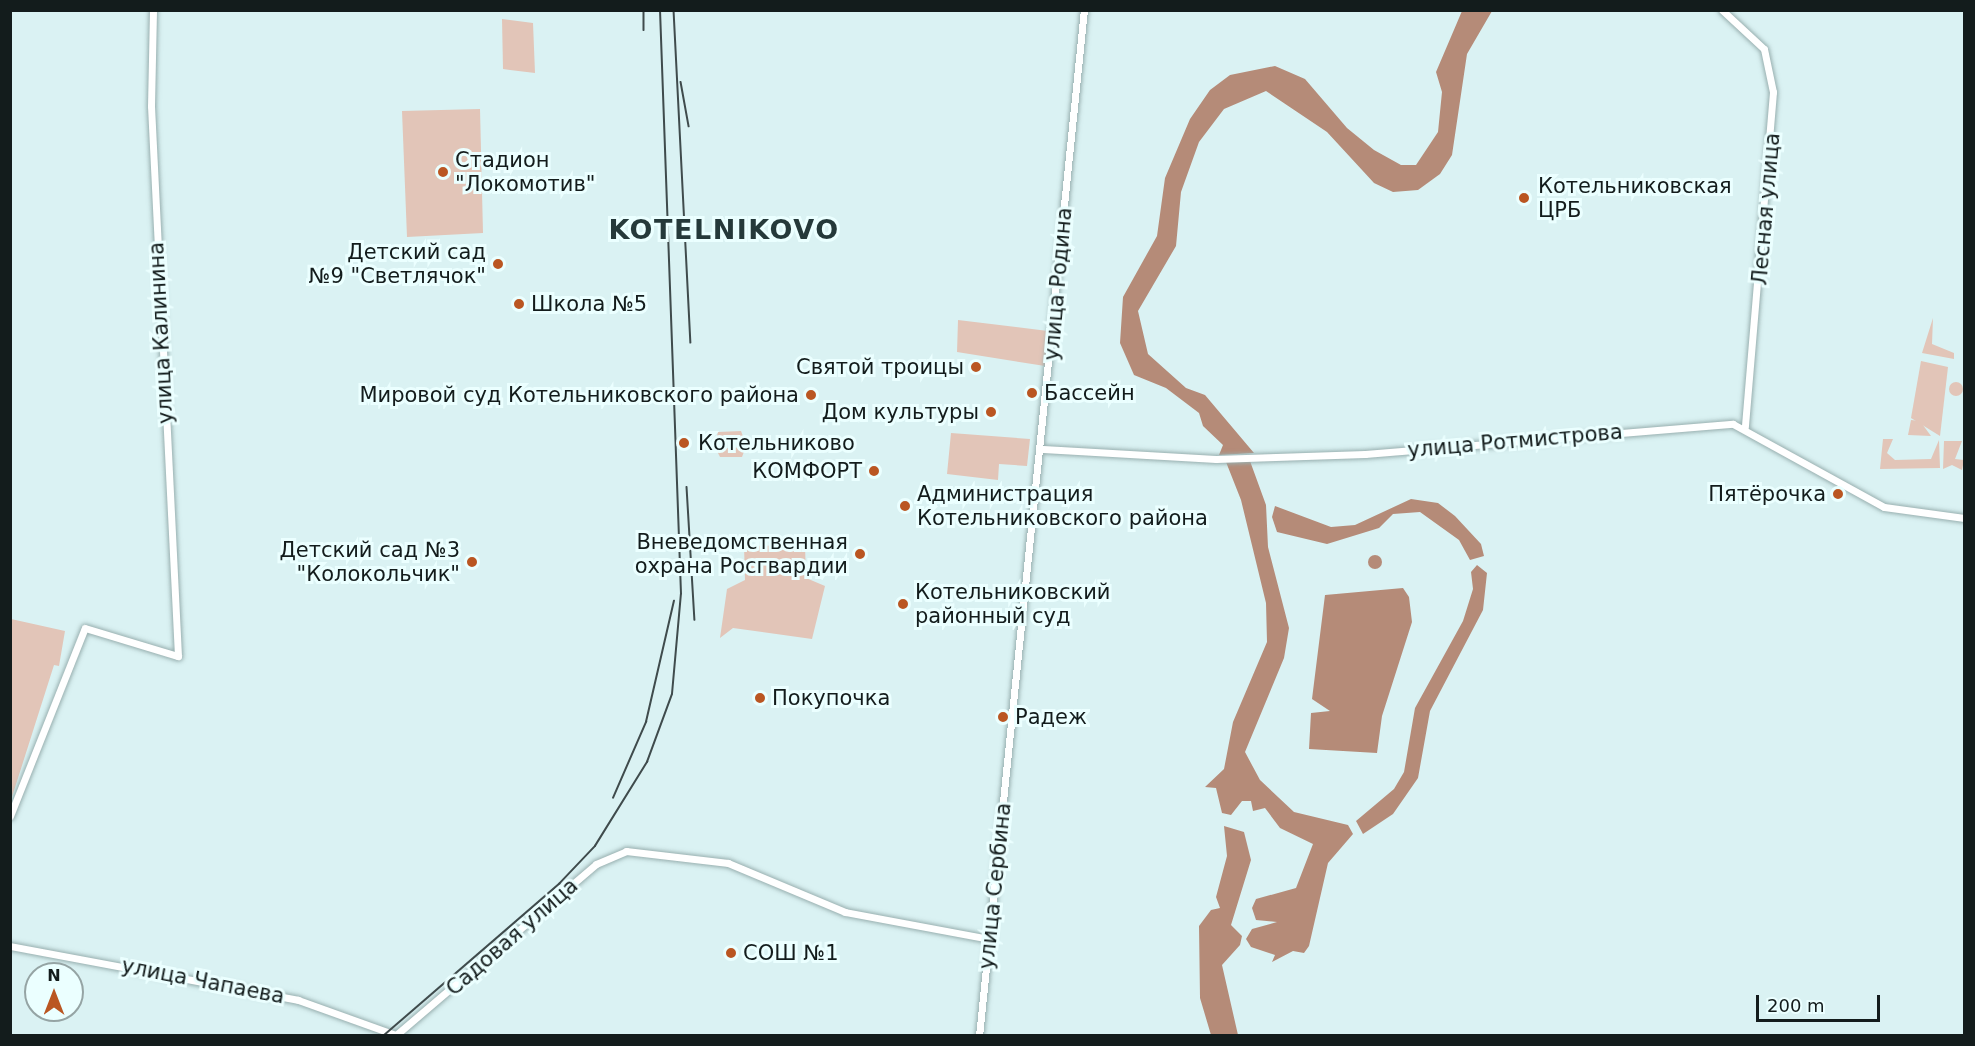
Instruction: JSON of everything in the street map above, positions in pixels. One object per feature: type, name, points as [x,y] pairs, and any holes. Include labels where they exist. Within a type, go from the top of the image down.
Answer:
[{"type":"street","name":"улица Калинина","points":[[10,816],[85,628],[178,656],[151,106],[153,10]]},
{"type":"street","name":"улица Родина","points":[[1012,736],[1043,449],[1084,10]]},
{"type":"street","name":"Лесная улица","points":[[1722,10],[1764,49],[1773,92],[1745,427]]},
{"type":"street","name":"улица Ротмистрова","points":[[1043,449],[1216,459],[1258,458],[1745,427]]},
{"type":"street","points":[[1745,427],[1884,507],[1965,518]]},
{"type":"street","name":"улица Сербина","points":[[979,1035],[1012,736]]},
{"type":"street","name":"Садовая улица","points":[[390,1033],[398,1035],[596,864],[619,853],[642,851],[728,863],[861,917],[989,939]]},
{"type":"street","name":"улица Чапаева","points":[[10,946],[298,1000],[390,1033]]},
{"type":"shaded area","points":[[1462,11],[1492,11],[1467,54],[1452,155],[1440,174],[1418,190],[1393,192],[1374,183],[1327,132],[1266,91],[1224,109],[1199,142],[1181,192],[1176,246],[1138,311],[1148,354],[1186,388],[1205,395],[1254,453],[1219,455],[1223,445],[1203,426],[1199,413],[1166,388],[1134,375],[1120,343],[1123,297],[1157,236],[1165,178],[1190,119],[1210,90],[1230,75],[1275,66],[1305,79],[1347,128],[1374,150],[1401,165],[1416,165],[1438,132],[1442,92],[1436,72]]},
{"type":"shaded area","points":[[502,19],[533,23],[535,73],[503,69]]},
{"type":"shaded area","name":"Стадион \"Локомотив\"","points":[[480,109],[483,233],[407,237],[402,111]]},
{"type":"shaded area","points":[[1933,318],[1932,344],[1954,353],[1954,359],[1922,353]]},
{"type":"shaded area","points":[[958,320],[1048,331],[1045,366],[957,352]]},
{"type":"shaded area","points":[[1921,361],[1948,367],[1940,436],[1911,418]]},
{"type":"shaded area","points":[[1953,382],[1959,382],[1963,389],[1959,396],[1953,396],[1949,392],[1949,386]]},
{"type":"shaded area","points":[[1911,420],[1920,421],[1931,436],[1908,435]]},
{"type":"shaded area","points":[[741,431],[744,439],[716,440],[718,432]]},
{"type":"shaded area","points":[[951,433],[1030,439],[1027,466],[999,464],[998,480],[947,474]]},
{"type":"shaded area","points":[[1883,439],[1893,439],[1887,453],[1895,460],[1931,459],[1939,440],[1940,468],[1880,469]]},
{"type":"shaded area","points":[[1944,441],[1962,441],[1955,459],[1964,460],[1962,470],[1952,465],[1943,469]]},
{"type":"shaded area","points":[[744,447],[745,449],[742,457],[720,457],[716,449]]},
{"type":"shaded area","points":[[1250,461],[1266,505],[1268,547],[1289,628],[1284,658],[1245,752],[1260,780],[1294,812],[1348,825],[1353,834],[1328,863],[1309,946],[1304,953],[1293,951],[1272,962],[1275,955],[1251,947],[1246,939],[1252,929],[1277,922],[1256,920],[1252,908],[1256,899],[1296,888],[1313,844],[1280,828],[1265,808],[1253,811],[1251,801],[1242,801],[1231,815],[1222,813],[1216,788],[1205,787],[1224,769],[1233,722],[1267,642],[1266,603],[1241,500],[1226,462]]},
{"type":"shaded area","points":[[1411,499],[1438,503],[1455,516],[1481,544],[1484,556],[1470,560],[1459,540],[1420,512],[1393,514],[1379,528],[1327,544],[1277,532],[1272,517],[1275,506],[1331,527],[1355,525]]},
{"type":"shaded area","points":[[805,545],[806,578],[825,586],[812,639],[733,628],[720,638],[727,589],[745,580],[744,546]]},
{"type":"shaded area","points":[[1375,555],[1380,557],[1382,562],[1380,567],[1375,569],[1370,567],[1368,562],[1370,557]]},
{"type":"shaded area","points":[[1477,565],[1487,573],[1483,610],[1430,711],[1418,778],[1393,814],[1363,834],[1356,821],[1394,789],[1404,772],[1415,708],[1463,621],[1473,589],[1471,572]]},
{"type":"shaded area","points":[[1403,588],[1409,597],[1412,622],[1382,716],[1377,753],[1309,749],[1311,713],[1330,711],[1312,699],[1325,595]]},
{"type":"shaded area","points":[[11,619],[65,631],[59,666],[54,665],[11,800]]},
{"type":"shaded area","points":[[1224,826],[1244,832],[1251,860],[1231,925],[1242,936],[1240,945],[1222,965],[1238,1035],[1211,1035],[1200,998],[1199,926],[1211,910],[1220,908],[1216,897],[1227,856]]},
{"type":"railway","points":[[644,10],[644,30]]},
{"type":"railway","points":[[383,1036],[559,884],[595,846],[647,762],[672,694],[681,594],[660,10]]},
{"type":"railway","points":[[674,10],[691,343]]},
{"type":"railway","points":[[681,82],[689,126]]},
{"type":"railway","points":[[687,487],[695,620]]},
{"type":"railway","points":[[613,798],[646,722],[674,601]]},
{"type":"place","name":"Стадион \"Локомотив\"","points":[[443,172]]},
{"type":"place","name":"Котельниковская ЦРБ","points":[[1524,198]]},
{"type":"place","name":"Детский сад №9 \"Светлячок\"","points":[[498,264]]},
{"type":"place","name":"Школа №5","points":[[519,304]]},
{"type":"place","name":"Святой троицы","points":[[976,367]]},
{"type":"place","name":"Бассейн","points":[[1032,393]]},
{"type":"place","name":"Мировой суд Котельниковского района","points":[[811,395]]},
{"type":"place","name":"Дом культуры","points":[[991,412]]},
{"type":"place","name":"Котельниково","points":[[684,443]]},
{"type":"place","name":"КОМФОРТ","points":[[874,471]]},
{"type":"place","name":"Пятёрочка","points":[[1838,494]]},
{"type":"place","name":"Администрация Котельниковского района","points":[[905,506]]},
{"type":"place","name":"Вневедомственная охрана Росгвардии","points":[[860,554]]},
{"type":"place","name":"Детский сад №3 \"Колокольчик\"","points":[[472,562]]},
{"type":"place","name":"Котельниковский районный суд","points":[[903,604]]},
{"type":"place","name":"Покупочка","points":[[760,698]]},
{"type":"place","name":"Радеж","points":[[1003,717]]},
{"type":"place","name":"СОШ №1","points":[[731,953]]},
{"type":"district","name":"KOTELNIKOVO","points":[[724,230]]}]
